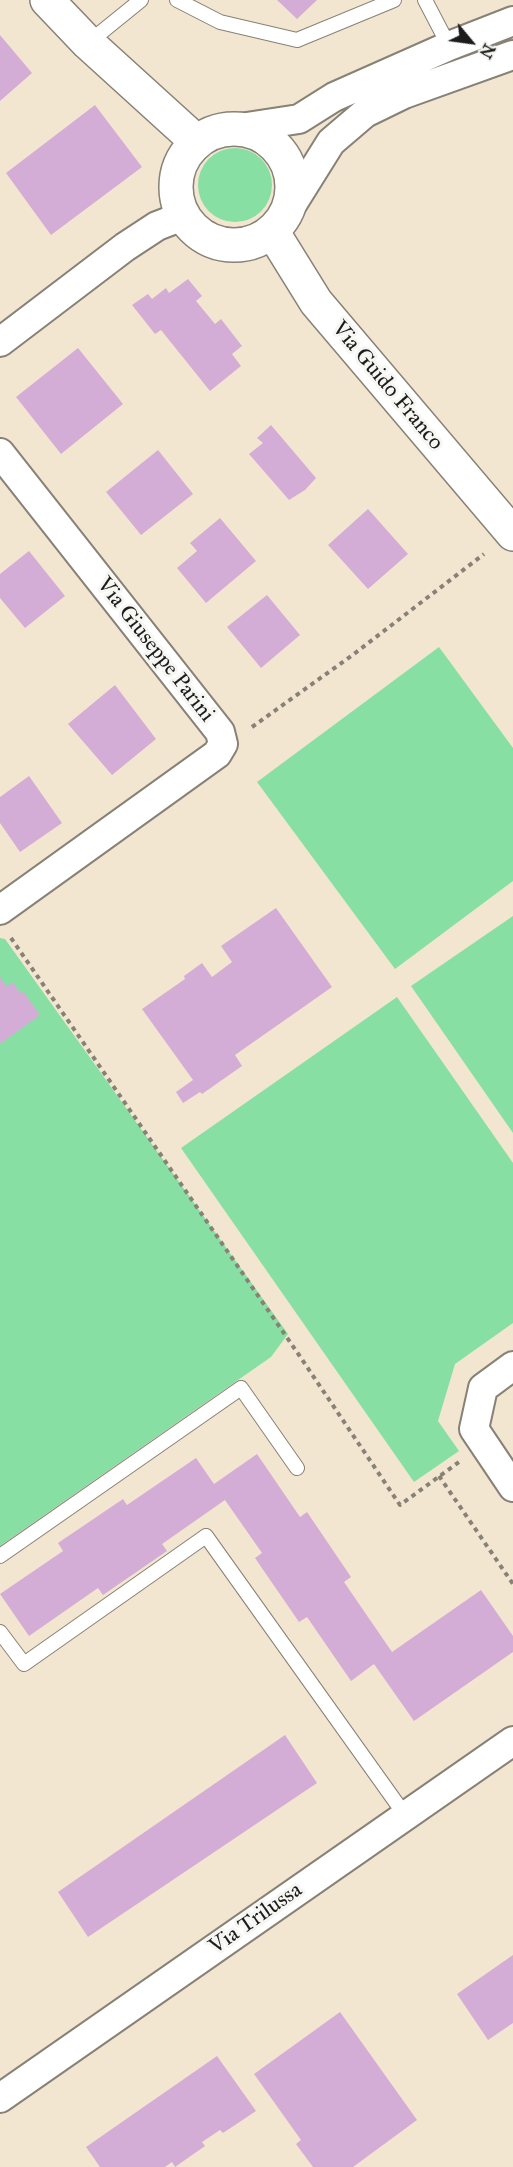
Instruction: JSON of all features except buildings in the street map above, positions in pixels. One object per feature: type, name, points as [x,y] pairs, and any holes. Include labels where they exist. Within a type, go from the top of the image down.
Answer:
[{"type":"street","points":[[47,0],[88,43],[197,142]]},
{"type":"street","points":[[513,21],[334,96],[299,119],[210,133],[197,142],[184,157],[177,176],[176,196],[183,216],[194,230],[224,245],[242,245],[258,241],[279,222],[331,142],[365,113],[404,94],[513,55]]},
{"type":"street","points":[[240,128],[258,133],[274,144],[286,158],[292,176],[292,195],[279,222]]},
{"type":"street","points":[[0,342],[125,247],[158,226],[183,216]]},
{"type":"street","name":"Via Guido Franco","points":[[279,222],[316,302],[513,534]]},
{"type":"street","name":"Via Giuseppe Parini","points":[[0,453],[220,732],[222,744],[217,754],[3,921]]},
{"type":"street","points":[[509,1474],[474,1429],[483,1388],[513,1366]]},
{"type":"street","name":"Via Trilussa","points":[[0,2098],[513,1741]]},
{"type":"lane","points":[[88,43],[141,0]]},
{"type":"lane","points":[[177,0],[220,22],[297,40],[394,0]]},
{"type":"lane","points":[[429,2],[460,75]]},
{"type":"lane","points":[[0,1556],[241,1388],[297,1468]]},
{"type":"lane","points":[[0,1632],[24,1664],[206,1536],[405,1815]]},
{"type":"path","points":[[3,921],[400,1505],[484,1444]]},
{"type":"path","points":[[439,1476],[513,1584]]},
{"type":"green space","points":[[235,148],[249,151],[261,159],[269,171],[272,185],[269,199],[261,211],[249,219],[235,222],[221,219],[209,211],[201,199],[198,185],[201,171],[209,159],[221,151]]},
{"type":"green space","points":[[439,647],[513,748],[513,881],[395,969],[257,782]]},
{"type":"green space","points":[[513,916],[513,1133],[411,986]]},
{"type":"green space","points":[[0,938],[5,939],[288,1334],[271,1357],[0,1546]]},
{"type":"green space","points":[[397,997],[513,1163],[513,1323],[455,1364],[438,1421],[459,1451],[414,1482],[181,1148]]}]
